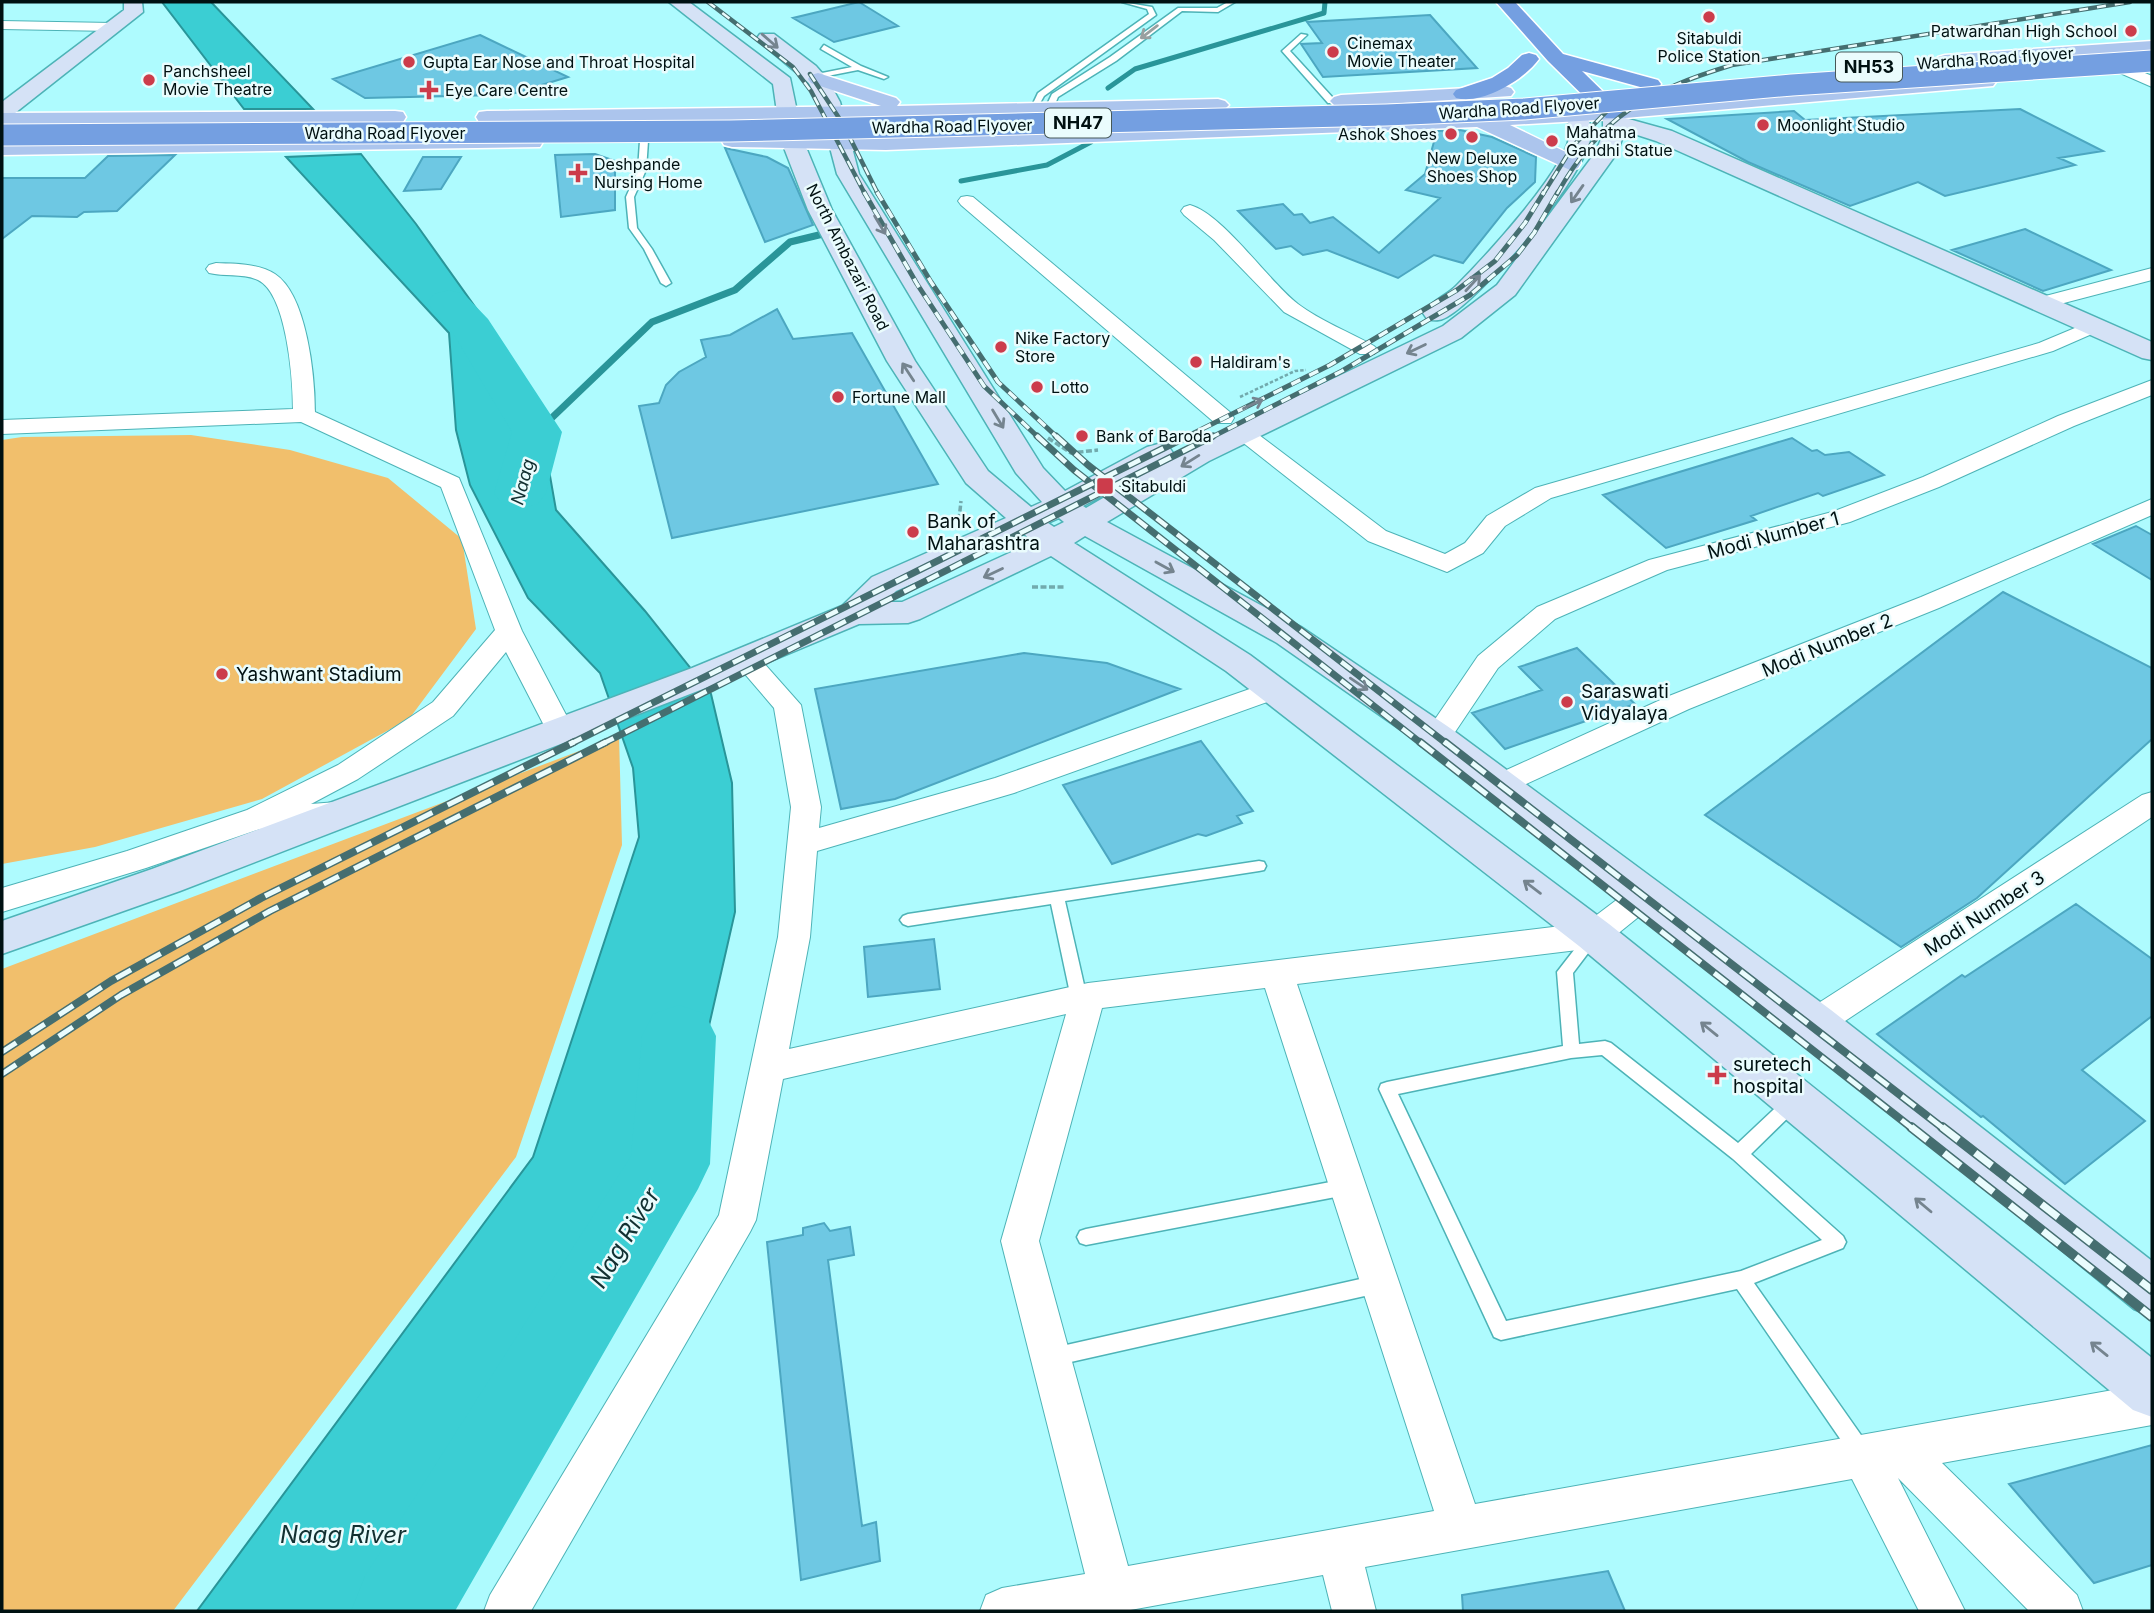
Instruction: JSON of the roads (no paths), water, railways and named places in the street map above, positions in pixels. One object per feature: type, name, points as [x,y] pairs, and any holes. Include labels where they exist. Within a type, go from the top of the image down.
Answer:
[{"type":"highway","points":[[1498,7],[1541,62],[1587,88],[1601,116]]},
{"type":"highway","name":"Wardha Road Flyover","points":[[2,126],[789,122],[1412,107],[2152,54]]},
{"type":"highway","name":"Wardha Road Flyover","points":[[2,135],[744,131],[1386,115],[1524,109],[1805,84],[2152,61]]},
{"type":"highway","points":[[1463,94],[1501,82],[1523,67],[1541,62],[1651,84]]},
{"type":"highway","points":[[1556,90],[1601,116]]},
{"type":"main road","points":[[2,112],[134,12],[133,2]]},
{"type":"main road","name":"North Ambazari Road","points":[[678,2],[783,81],[786,115],[797,152],[820,210],[901,361],[977,477],[1057,523]]},
{"type":"main road","points":[[753,28],[817,78],[844,89],[932,113]]},
{"type":"main road","name":"Wardha Road flyover","points":[[2,119],[786,115],[1331,102],[1651,84],[2152,47]]},
{"type":"main road","name":"NH53","points":[[1601,116],[2152,70]]},
{"type":"main road","points":[[817,78],[832,114],[843,154],[1031,473],[1057,523],[1119,587],[1238,663],[1594,934],[2152,1391]]},
{"type":"main road","points":[[1227,421],[1452,332],[1506,290],[1606,153],[1615,135],[1601,116]]},
{"type":"main road","points":[[2,938],[704,676],[854,614],[908,612],[1057,523],[1198,455],[1227,421],[1425,322],[1462,294],[1509,244],[1570,163],[1581,132],[1601,116]]},
{"type":"main road","points":[[2,148],[750,140],[797,152],[843,154],[886,143],[1601,116],[1664,136],[2152,352]]},
{"type":"main road","points":[[1474,121],[1517,135],[1570,163]]},
{"type":"main road","points":[[1606,153],[1644,148],[1694,149]]},
{"type":"main road","points":[[1057,523],[1289,635],[1437,737],[1815,1023],[2146,1279]]},
{"type":"street","points":[[2,25],[112,27]]},
{"type":"street","points":[[2084,52],[2152,82]]},
{"type":"street","points":[[967,201],[1227,421],[1377,536],[1447,564],[1474,548],[1496,521],[1543,493],[2046,347],[2094,326]]},
{"type":"street","points":[[1190,211],[1221,236],[1292,308],[1367,350]]},
{"type":"street","points":[[216,270],[262,274],[273,281],[294,326],[305,393],[304,415]]},
{"type":"street","points":[[2041,303],[2152,274]]},
{"type":"street","name":"Modi Number 1","points":[[1437,737],[1488,662],[1546,613],[1658,565],[1841,517],[1931,482],[2066,421],[2152,387]]},
{"type":"street","points":[[2,427],[304,415],[451,483],[509,631],[572,726]]},
{"type":"street","name":"Modi Number 2","points":[[1501,784],[1703,693],[1762,672],[2031,562],[2152,506]]},
{"type":"street","points":[[2,900],[135,860],[258,818],[348,772],[443,709],[509,631]]},
{"type":"street","points":[[506,1611],[737,1220],[794,937],[806,807],[787,705],[745,659]]},
{"type":"street","points":[[802,844],[1004,786],[1274,690]]},
{"type":"street","name":"Modi Number 3","points":[[1815,1023],[2152,803]]},
{"type":"street","points":[[258,818],[342,813]]},
{"type":"street","points":[[768,1068],[1083,997],[1594,934],[1646,894]]},
{"type":"street","points":[[1277,973],[1461,1528]]},
{"type":"street","points":[[1083,997],[1020,1241],[1112,1591]]},
{"type":"street","points":[[1002,1611],[2152,1404]]},
{"type":"street","points":[[1881,1453],[1943,1611]]},
{"type":"street","points":[[1881,1453],[2061,1611]]},
{"type":"street","points":[[1339,1550],[1354,1611]]},
{"type":"lane","points":[[1125,2],[1160,8]]},
{"type":"lane","points":[[1170,9],[1218,10],[1232,2]]},
{"type":"lane","points":[[1040,110],[1041,95],[1153,16],[1150,8]]},
{"type":"lane","points":[[1040,110],[1055,96],[1113,59],[1180,9]]},
{"type":"lane","points":[[1303,35],[1286,51],[1331,102]]},
{"type":"lane","points":[[824,47],[858,68],[884,78]]},
{"type":"lane","points":[[817,78],[858,68]]},
{"type":"lane","points":[[644,141],[642,170],[631,197],[633,228],[666,283]]},
{"type":"lane","points":[[908,920],[1259,866]]},
{"type":"lane","points":[[1057,897],[1083,997]]},
{"type":"lane","points":[[1571,1051],[1565,972],[1594,934]]},
{"type":"lane","points":[[1605,1048],[1739,1154],[1837,1242],[1741,1280],[1501,1331],[1387,1089],[1571,1051],[1605,1048]]},
{"type":"lane","points":[[1739,1154],[1796,1099]]},
{"type":"lane","points":[[1086,1237],[1348,1186]]},
{"type":"lane","points":[[1741,1280],[1881,1453]]},
{"type":"lane","points":[[1050,1357],[1379,1283]]},
{"type":"water","points":[[162,2],[211,2],[313,109],[244,109]]},
{"type":"water","name":"Naag River","points":[[361,154],[416,224],[483,318],[504,386],[543,436],[556,510],[645,611],[711,694],[732,783],[735,912],[695,1087],[381,1611],[197,1611],[533,1157],[639,837],[633,768],[600,673],[528,598],[470,485],[456,430],[449,333],[286,157]]},
{"type":"waterway","points":[[1108,88],[1135,69],[1324,13],[1325,2]]},
{"type":"waterway","points":[[961,181],[1047,165],[1091,142]]},
{"type":"waterway","points":[[537,432],[652,322],[735,290],[790,242],[823,234]]},
{"type":"waterway","name":"Naag","points":[[449,303],[472,329],[537,432],[520,493]]},
{"type":"waterway","name":"Nag River","points":[[400,1611],[670,1164],[679,1036]]},
{"type":"railway","points":[[708,2],[793,67],[811,91],[865,194]]},
{"type":"railway","points":[[1557,194],[1591,144],[1610,125],[1651,96],[1702,75],[1732,65],[2130,2]]},
{"type":"railway","points":[[810,74],[843,124],[877,192]]},
{"type":"railway","points":[[1543,194],[1573,146],[1607,111]]},
{"type":"railway","points":[[864,192],[917,284],[984,386],[1039,438]]},
{"type":"railway","points":[[877,192],[931,282],[998,382],[1058,438]]},
{"type":"railway","points":[[1188,436],[1330,365],[1457,290],[1495,261],[1525,223],[1544,192]]},
{"type":"railway","points":[[1210,438],[1342,371],[1470,295],[1517,255],[1534,233],[1558,192]]},
{"type":"railway","points":[[1037,436],[1092,484]]},
{"type":"railway","points":[[1056,436],[1104,478]]},
{"type":"railway","points":[[1104,478],[1188,436]]},
{"type":"railway","points":[[1184,438],[1188,436]]},
{"type":"railway","points":[[1115,486],[1213,436]]},
{"type":"railway","points":[[1092,484],[1104,478]]},
{"type":"railway","points":[[1104,478],[1115,486]]},
{"type":"railway","points":[[570,744],[1092,484]]},
{"type":"railway","points":[[1092,484],[1102,492]]},
{"type":"railway","points":[[1102,492],[1115,486]]},
{"type":"railway","points":[[1115,486],[1447,744]]},
{"type":"railway","points":[[602,744],[1102,492]]},
{"type":"railway","points":[[1102,492],[1422,744]]},
{"type":"railway","points":[[2,1052],[111,981],[261,898],[574,742]]},
{"type":"railway","points":[[2,1074],[121,995],[270,911],[606,742]]},
{"type":"railway","points":[[1420,742],[1913,1129]]},
{"type":"railway","points":[[1445,742],[1944,1129]]},
{"type":"railway","points":[[1911,1127],[2152,1317]]},
{"type":"railway","points":[[1942,1127],[2152,1290]]},
{"type":"place","name":"Sitabuldi Police Station","points":[[1709,17]]},
{"type":"place","name":"Patwardhan High School","points":[[2131,31]]},
{"type":"place","name":"Cinemax Movie Theater","points":[[1333,52]]},
{"type":"place","name":"Gupta Ear Nose and Throat Hospital","points":[[409,62]]},
{"type":"place","name":"Panchsheel Movie Theatre","points":[[149,80]]},
{"type":"place","name":"Eye Care Centre","points":[[429,90]]},
{"type":"place","name":"Moonlight Studio","points":[[1763,125]]},
{"type":"place","name":"Ashok Shoes","points":[[1451,134]]},
{"type":"place","name":"New Deluxe Shoes Shop","points":[[1472,137]]},
{"type":"place","name":"Mahatma Gandhi Statue","points":[[1552,141]]},
{"type":"place","name":"Deshpande Nursing Home","points":[[578,173]]},
{"type":"place","name":"Nike Factory Store","points":[[1001,347]]},
{"type":"place","name":"Haldiram's","points":[[1196,362]]},
{"type":"place","name":"Lotto","points":[[1037,387]]},
{"type":"place","name":"Fortune Mall","points":[[838,397]]},
{"type":"place","name":"Bank of Baroda","points":[[1082,436]]},
{"type":"place","name":"Sitabuldi","points":[[1105,486]]},
{"type":"place","name":"Bank of Maharashtra","points":[[913,532]]},
{"type":"place","name":"Yashwant Stadium","points":[[222,674]]},
{"type":"place","name":"Saraswati Vidyalaya","points":[[1567,702]]},
{"type":"place","name":"suretech hospital","points":[[1717,1075]]}]
